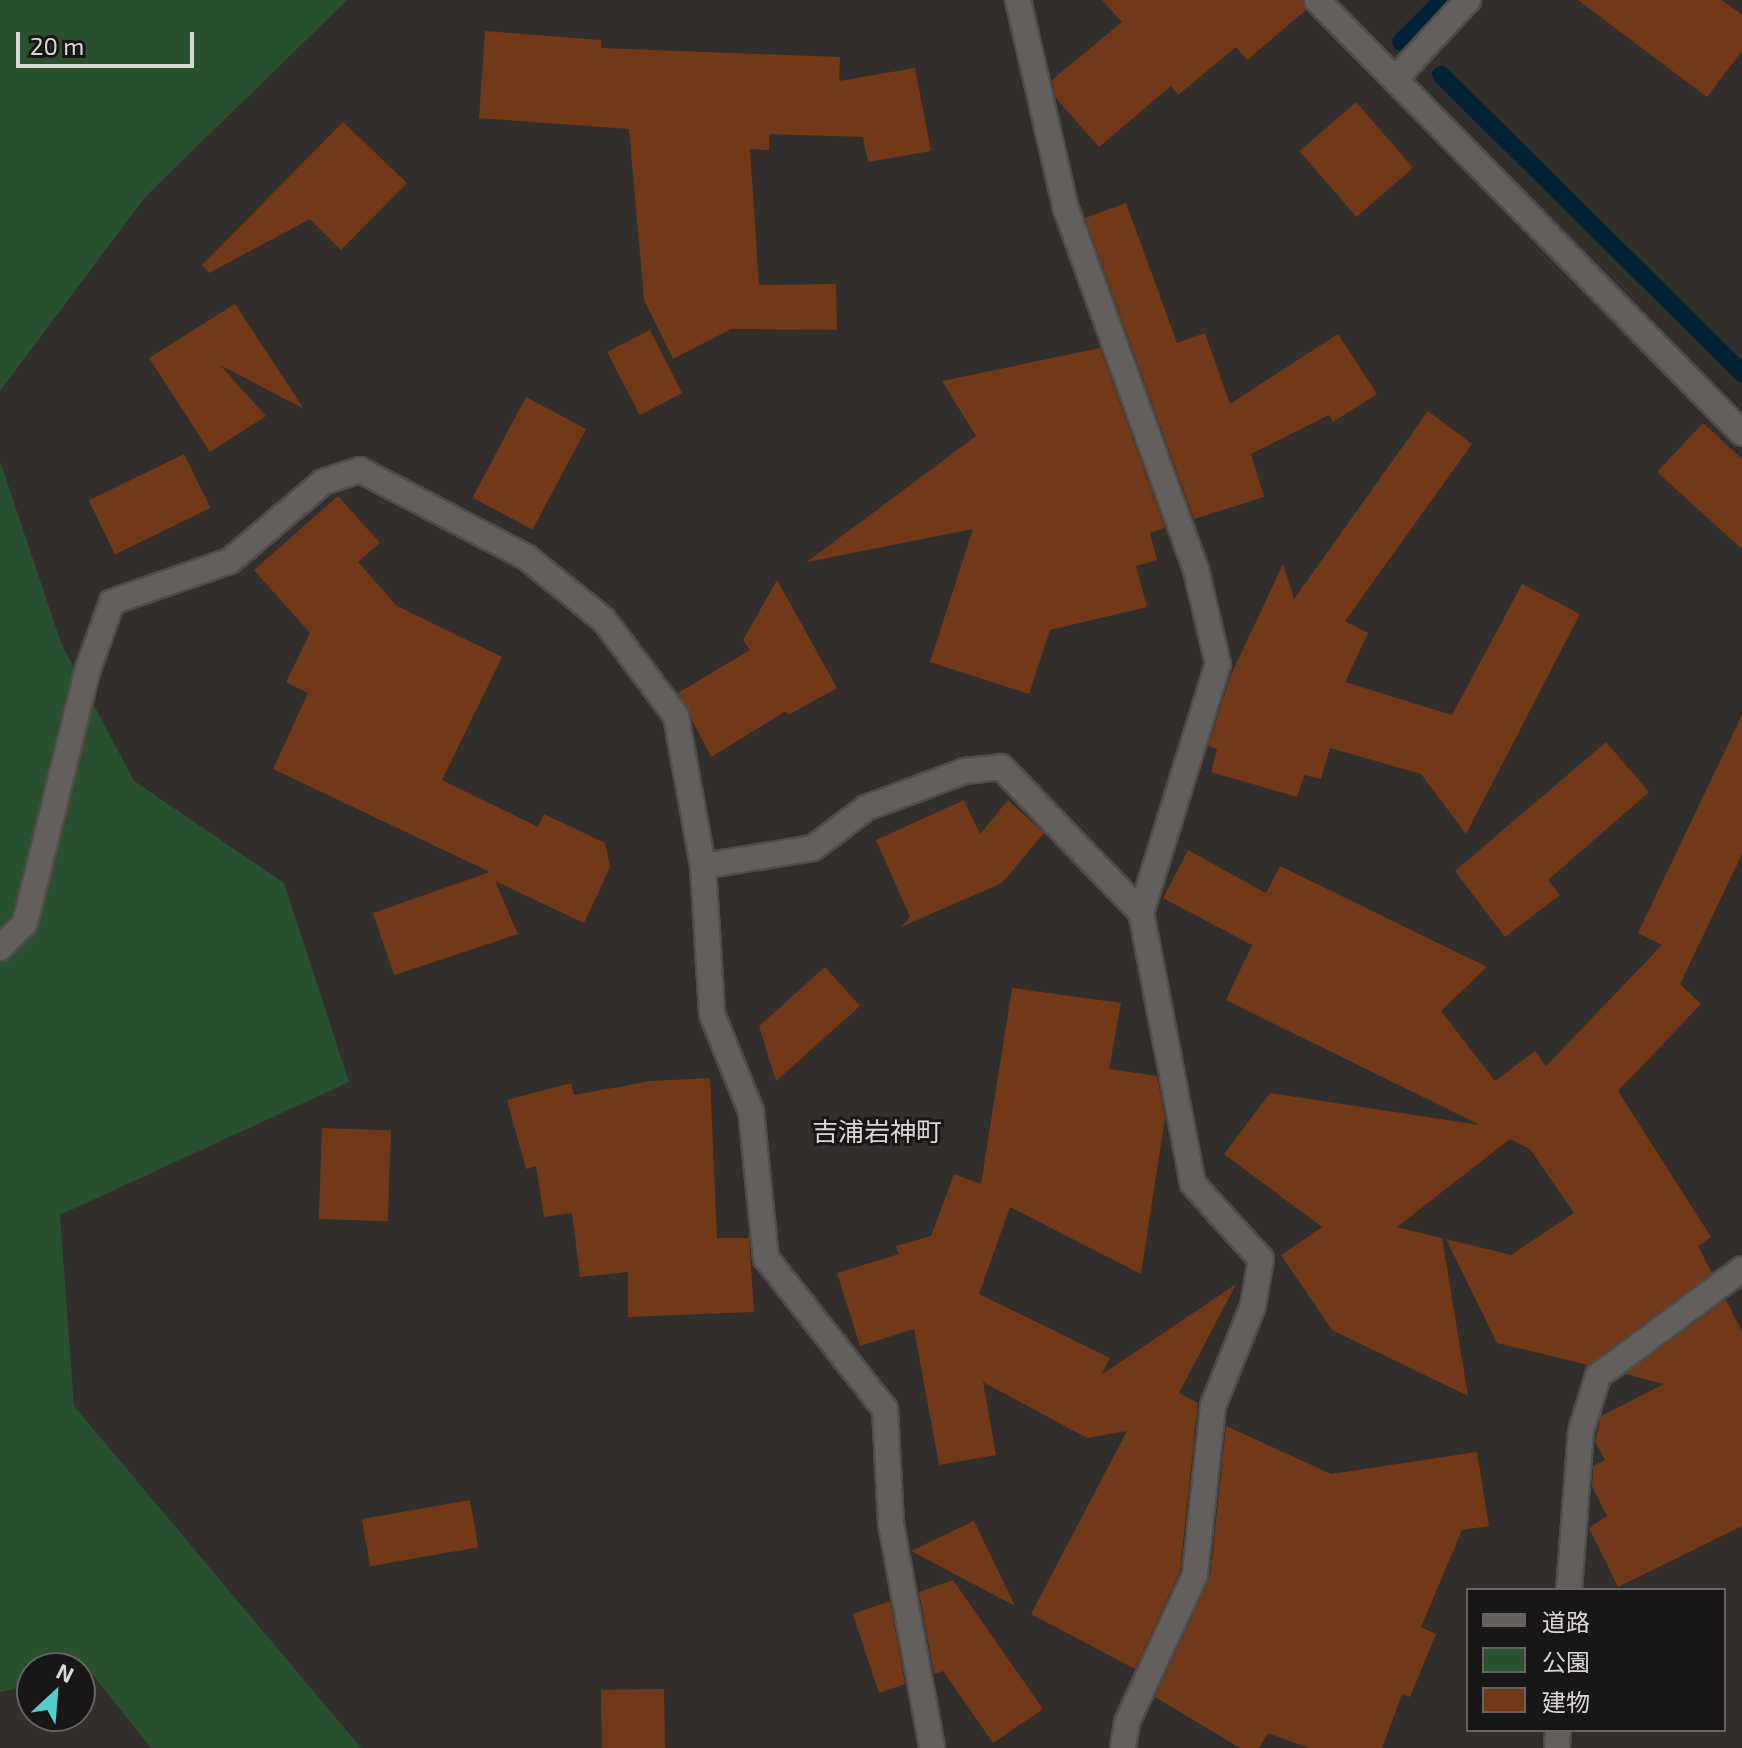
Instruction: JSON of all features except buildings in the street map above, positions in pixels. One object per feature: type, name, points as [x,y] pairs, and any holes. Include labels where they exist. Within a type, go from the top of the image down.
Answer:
[{"type":"street","points":[[1018,0],[1065,206],[1196,570],[1218,664],[1141,912],[1193,1184],[1261,1259],[1253,1306],[1213,1406],[1195,1575],[1127,1722],[1123,1748]]},
{"type":"street","points":[[1317,0],[1742,433]]},
{"type":"street","points":[[1395,79],[1468,0]]},
{"type":"street","points":[[0,948],[25,923],[88,669],[112,602],[230,561],[323,482],[360,470],[526,557],[604,620],[676,716],[703,866],[712,1014],[751,1111],[766,1258],[885,1409],[891,1524],[932,1748]]},
{"type":"street","points":[[703,866],[813,848],[866,808],[965,771],[1001,767],[1141,912]]},
{"type":"street","points":[[1569,1588],[1581,1431],[1598,1376],[1742,1269]]},
{"type":"green space","points":[[0,0],[347,0],[145,197],[0,391]]},
{"type":"green space","points":[[0,461],[61,643],[134,781],[284,883],[349,1082],[60,1215],[74,1406],[361,1748],[151,1748],[96,1679],[96,1652],[16,1652],[16,1688],[0,1692]]},
{"type":"waterway","points":[[1401,42],[1443,0]]},
{"type":"waterway","points":[[1441,75],[1742,373]]},
{"type":"district","name":"吉浦岩神町","points":[[877,1131]]}]
